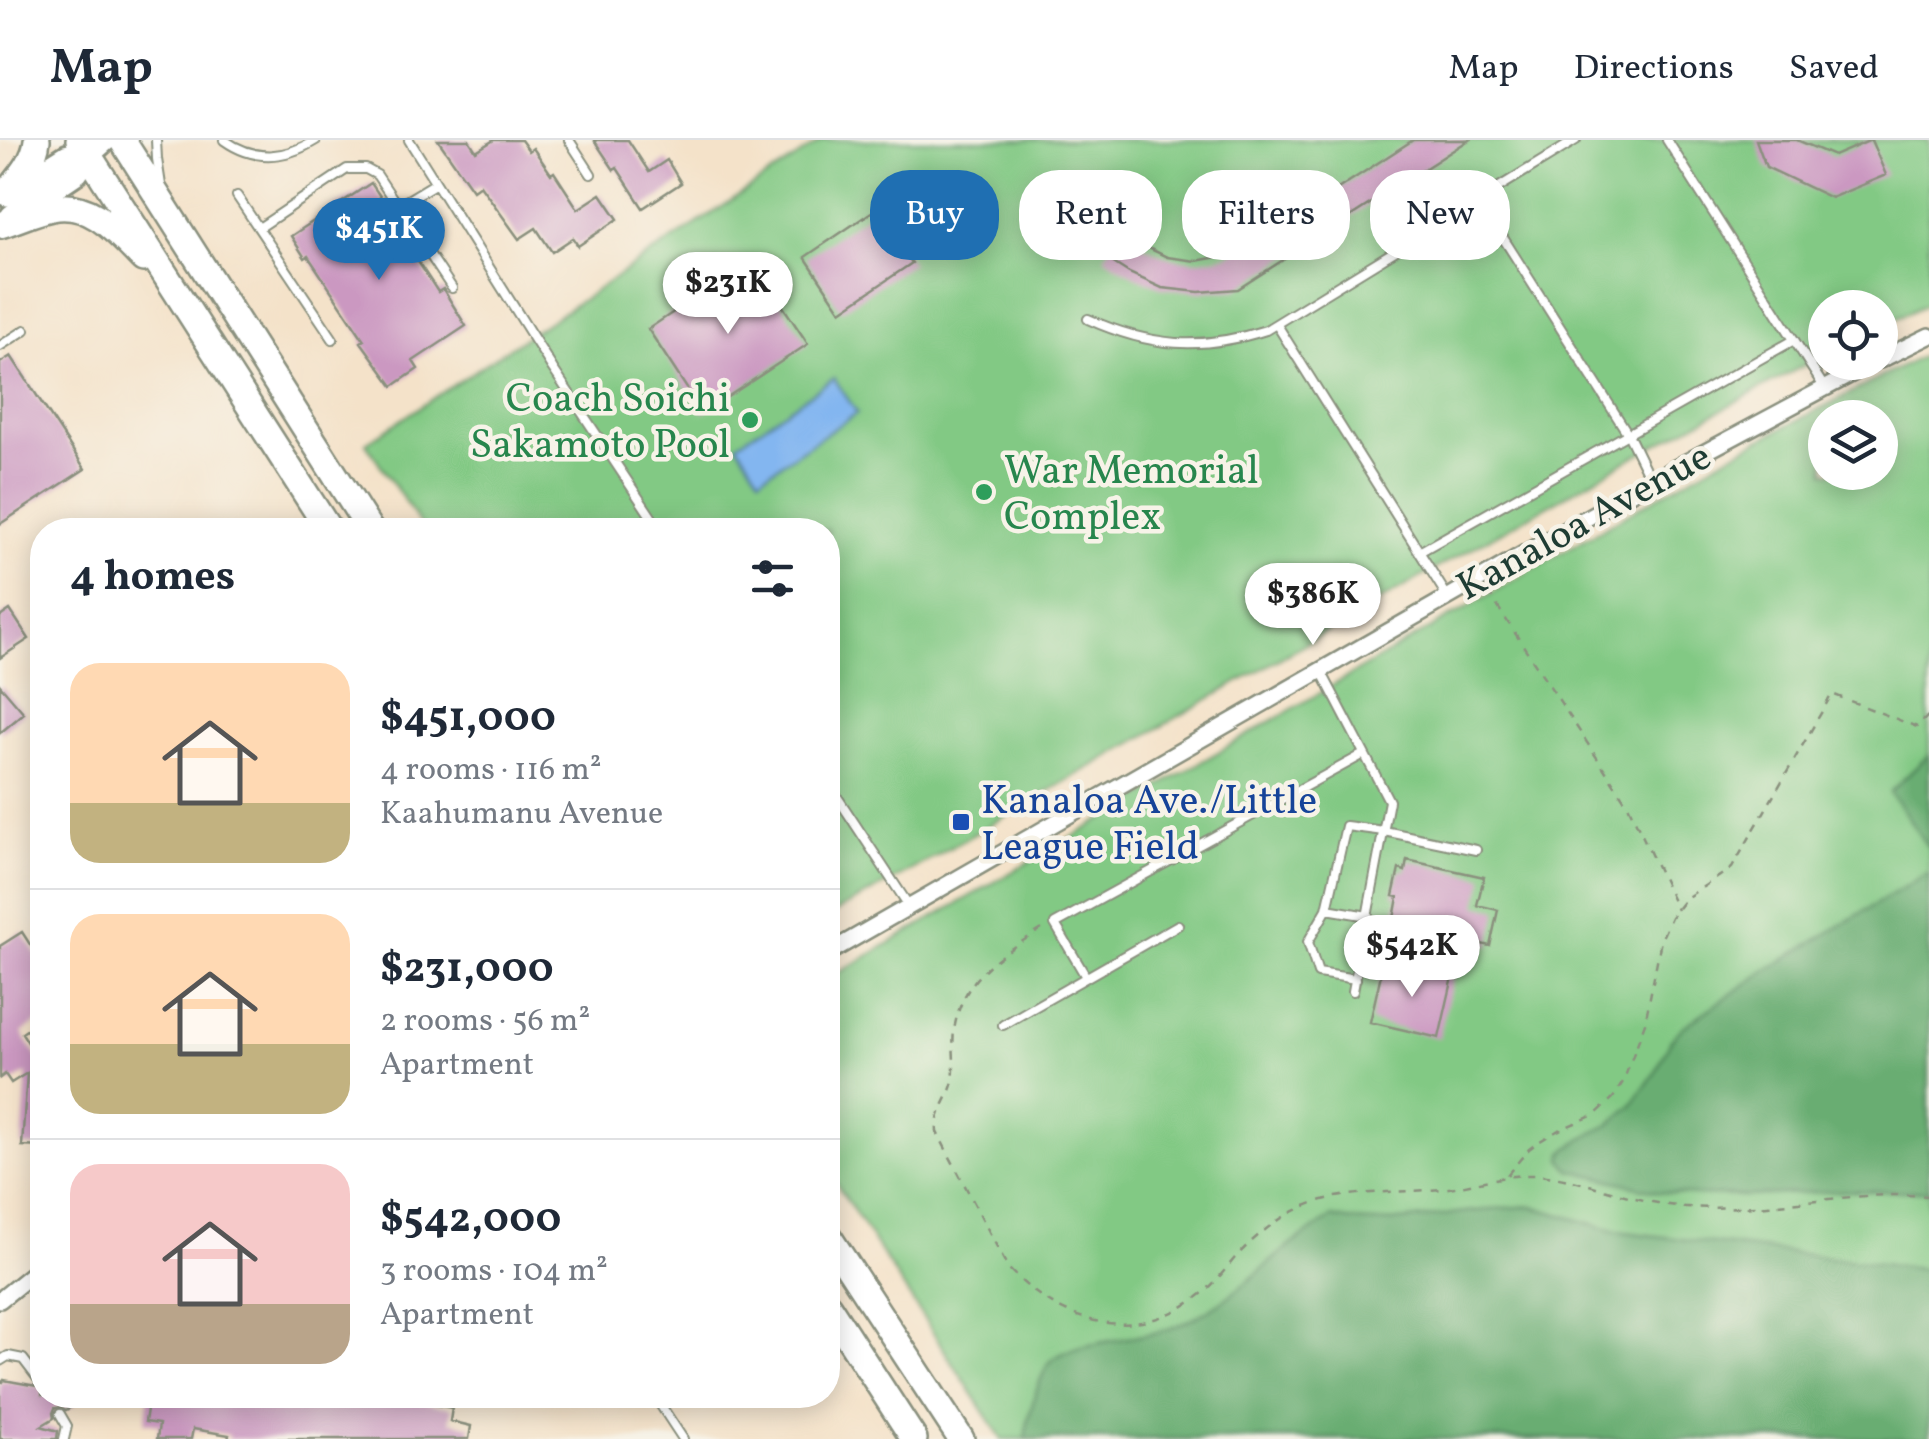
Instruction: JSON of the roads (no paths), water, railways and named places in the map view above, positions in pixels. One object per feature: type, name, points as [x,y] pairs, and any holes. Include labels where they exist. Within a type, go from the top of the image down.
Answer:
[{"type":"main road","points":[[3,196],[30,163],[37,140]]},
{"type":"main road","points":[[122,140],[362,518]]},
{"type":"main road","points":[[3,196],[91,145]]},
{"type":"main road","points":[[0,225],[77,172],[91,145]]},
{"type":"main road","points":[[91,145],[179,296],[321,518]]},
{"type":"main road","points":[[0,225],[53,208],[79,208],[106,222],[179,296]]},
{"type":"main road","points":[[840,1254],[961,1439]]},
{"type":"main road","points":[[840,1325],[914,1439]]},
{"type":"street","name":"Kanaloa Avenue","points":[[1898,351],[1929,336]]},
{"type":"street","name":"Kanaloa Avenue","points":[[840,945],[1447,596],[1840,380]]},
{"type":"street","points":[[0,1300],[30,1276]]},
{"type":"lane","points":[[156,140],[167,214]]},
{"type":"lane","points":[[224,140],[246,152],[271,156],[295,152],[316,140]]},
{"type":"lane","points":[[409,140],[652,518]]},
{"type":"lane","points":[[569,140],[591,174]]},
{"type":"lane","points":[[1510,181],[1576,140]]},
{"type":"lane","points":[[1667,140],[1824,388]]},
{"type":"lane","points":[[258,228],[350,168],[366,168],[398,206],[452,288]]},
{"type":"lane","points":[[398,206],[436,183]]},
{"type":"lane","points":[[238,196],[333,339]]},
{"type":"lane","points":[[1510,249],[1628,434],[1651,481]]},
{"type":"lane","points":[[1088,319],[1137,338],[1189,345],[1241,338],[1277,325],[1382,260]]},
{"type":"lane","points":[[1277,325],[1447,596]]},
{"type":"lane","points":[[0,346],[25,330]]},
{"type":"lane","points":[[1421,551],[1794,340]]},
{"type":"lane","points":[[1320,670],[1389,801],[1353,991]]},
{"type":"lane","points":[[1086,978],[1055,924],[1364,754]]},
{"type":"lane","points":[[840,801],[909,906]]},
{"type":"lane","points":[[1356,979],[1318,973],[1308,942],[1327,909],[1346,826],[1476,850]]},
{"type":"lane","points":[[1327,909],[1368,916]]},
{"type":"lane","points":[[1003,1025],[1178,925]]},
{"type":"lane","points":[[0,1362],[8,1356],[23,1359],[30,1368]]},
{"type":"lane","points":[[663,1408],[683,1439]]},
{"type":"lane","points":[[60,1414],[66,1426],[64,1439]]},
{"type":"water","points":[[834,378],[857,413],[760,478],[737,444]]},
{"type":"place","name":"Coach Soichi Sakamoto Pool","points":[[750,420]]},
{"type":"place","name":"War Memorial Complex","points":[[984,492]]},
{"type":"place","name":"Kanaloa Ave./Little League Field","points":[[961,822]]}]
